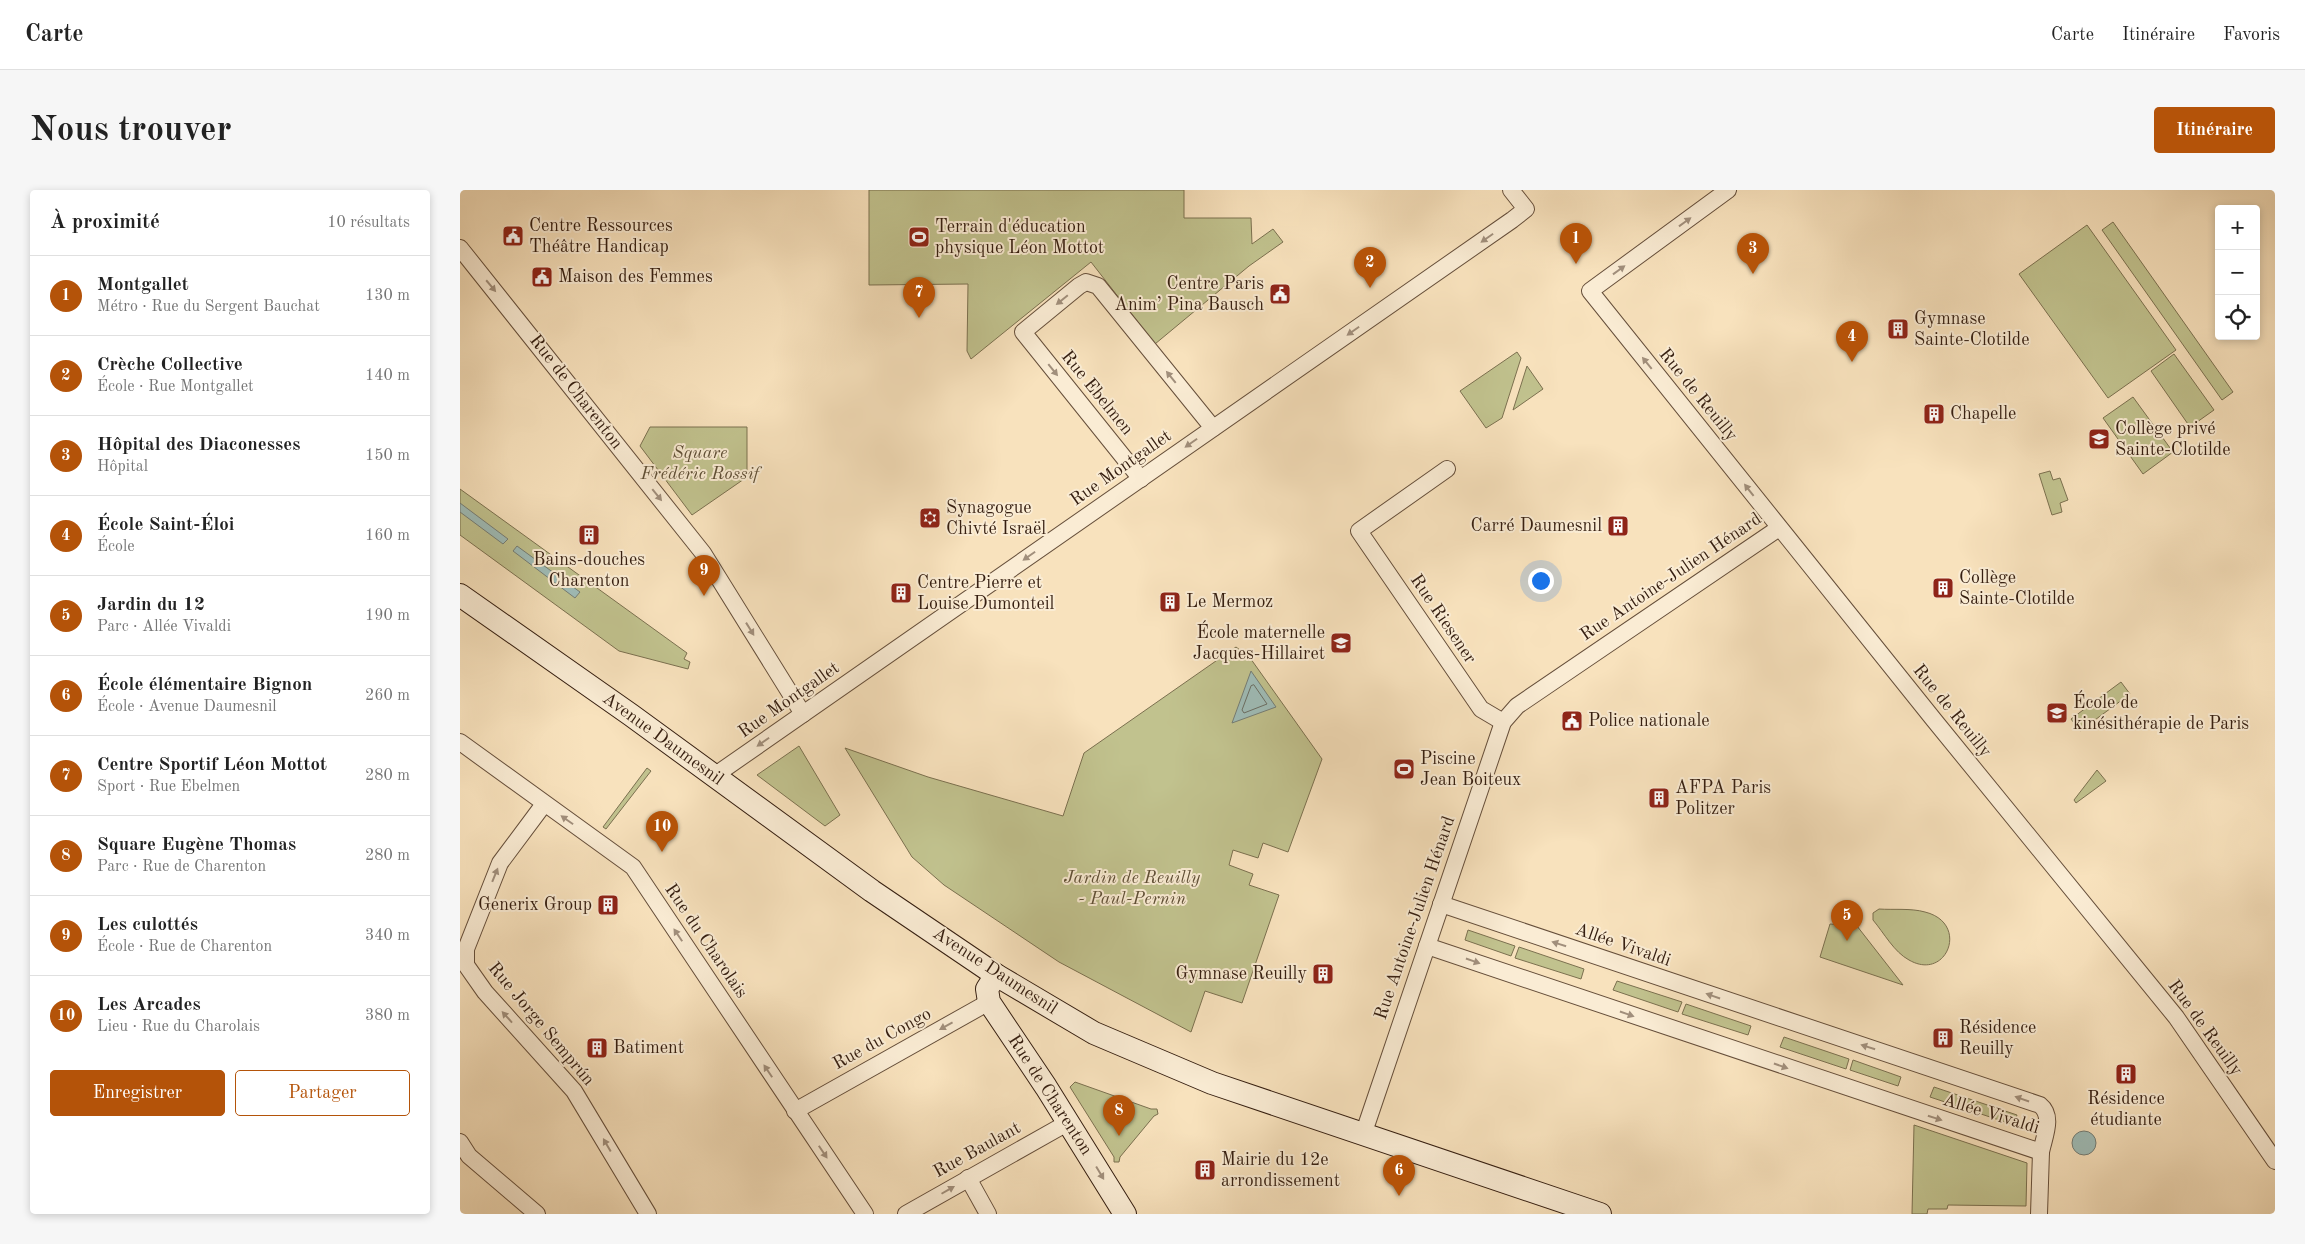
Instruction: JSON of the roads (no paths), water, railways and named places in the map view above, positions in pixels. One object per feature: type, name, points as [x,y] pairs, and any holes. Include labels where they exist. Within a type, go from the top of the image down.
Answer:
[{"type":"main road","name":"Avenue Daumesnil","points":[[460,595],[872,891],[996,975],[1094,1033],[1212,1082],[1363,1135],[1600,1214]]},
{"type":"main road","points":[[989,1002],[988,989],[996,975]]},
{"type":"main road","name":"Rue de Charenton","points":[[989,1002],[1069,1122],[1125,1214]]},
{"type":"street","name":"Rue Montgallet","points":[[714,776],[1526,209],[1511,190]]},
{"type":"street","name":"Rue de Reuilly","points":[[1728,190],[1590,291],[1779,528],[2176,1017],[2275,1161]]},
{"type":"street","name":"Rue de Charenton","points":[[460,248],[703,553],[803,714]]},
{"type":"street","name":"Rue Ebelmen","points":[[1141,479],[1022,332],[1083,284],[1086,282],[1094,283],[1101,290],[1213,428]]},
{"type":"street","name":"Rue Riesener","points":[[1448,469],[1359,531],[1481,709],[1503,722]]},
{"type":"street","name":"Rue Antoine-Julien Hénard","points":[[1363,1135],[1503,722],[1516,706],[1779,528]]},
{"type":"street","name":"Rue du Charolais","points":[[460,742],[633,867],[865,1214]]},
{"type":"street","name":"Rue Jorge Semprún","points":[[544,804],[500,863],[466,948],[466,965],[485,992],[574,1091],[648,1214]]},
{"type":"street","name":"Allée Vivaldi","points":[[1427,946],[2040,1152],[2048,1117],[2046,1110],[2040,1105],[1441,904]]},
{"type":"street","name":"Rue du Congo","points":[[795,1111],[989,1002]]},
{"type":"street","name":"Rue Baulant","points":[[906,1214],[1069,1122]]},
{"type":"street","points":[[460,1142],[469,1156],[537,1214]]},
{"type":"street","points":[[2039,1214],[2040,1152]]},
{"type":"street","points":[[968,1178],[988,1214]]},
{"type":"water","points":[[460,503],[508,539],[503,544],[460,512]]},
{"type":"water","points":[[517,546],[580,592],[575,598],[513,551]]},
{"type":"water","points":[[1251,671],[1276,707],[1232,723]]},
{"type":"water","points":[[2084,1131],[2092,1135],[2096,1143],[2092,1151],[2084,1155],[2076,1151],[2072,1143],[2076,1135]]},
{"type":"place","name":"Centre Ressources Théâtre Handicap","points":[[513,236]]},
{"type":"place","name":"Terrain d'éducation physique Léon Mottot","points":[[919,237]]},
{"type":"place","name":"Montgallet","points":[[1576,264]]},
{"type":"place","name":"Hôpital des Diaconesses","points":[[1753,274]]},
{"type":"place","name":"Maison des Femmes","points":[[542,277]]},
{"type":"place","name":"Crèche Collective","points":[[1370,288]]},
{"type":"place","name":"Centre Paris Anim’ Pina Bausch","points":[[1280,294]]},
{"type":"place","name":"Centre Sportif Léon Mottot","points":[[919,318]]},
{"type":"place","name":"Gymnase Sainte-Clotilde","points":[[1898,329]]},
{"type":"place","name":"École Saint-Éloi","points":[[1852,362]]},
{"type":"place","name":"Chapelle","points":[[1934,414]]},
{"type":"place","name":"Collège privé Sainte-Clotilde","points":[[2099,439]]},
{"type":"place","name":"Synagogue Chivté Israël","points":[[930,518]]},
{"type":"place","name":"Carré Daumesnil","points":[[1618,526]]},
{"type":"place","name":"Bains-douches Charenton","points":[[589,535]]},
{"type":"place","name":"Collège Sainte-Clotilde","points":[[1943,588]]},
{"type":"place","name":"Centre Pierre et Louise Dumonteil","points":[[901,593]]},
{"type":"place","name":"Les culottés","points":[[704,596]]},
{"type":"place","name":"Le Mermoz","points":[[1170,602]]},
{"type":"place","name":"École maternelle Jacques-Hillairet","points":[[1341,643]]},
{"type":"place","name":"École de kinésithérapie de Paris","points":[[2057,713]]},
{"type":"place","name":"Police nationale","points":[[1572,721]]},
{"type":"place","name":"Piscine Jean Boiteux","points":[[1404,769]]},
{"type":"place","name":"AFPA Paris Politzer","points":[[1659,798]]},
{"type":"place","name":"Les Arcades","points":[[662,852]]},
{"type":"place","name":"Generix Group","points":[[608,905]]},
{"type":"place","name":"Jardin du 12","points":[[1847,941]]},
{"type":"place","name":"Gymnase Reuilly","points":[[1323,974]]},
{"type":"place","name":"Résidence Reuilly","points":[[1943,1038]]},
{"type":"place","name":"Batiment","points":[[597,1048]]},
{"type":"place","name":"Résidence étudiante","points":[[2126,1074]]},
{"type":"place","name":"Square Eugène Thomas","points":[[1119,1136]]},
{"type":"place","name":"Mairie du 12e arrondissement","points":[[1205,1170]]},
{"type":"place","name":"École élémentaire Bignon","points":[[1399,1196]]},
{"type":"park label","name":"Square Frédéric Rossif","points":[[700,463]]},
{"type":"park label","name":"Jardin de Reuilly - Paul-Pernin","points":[[1132,888]]}]
